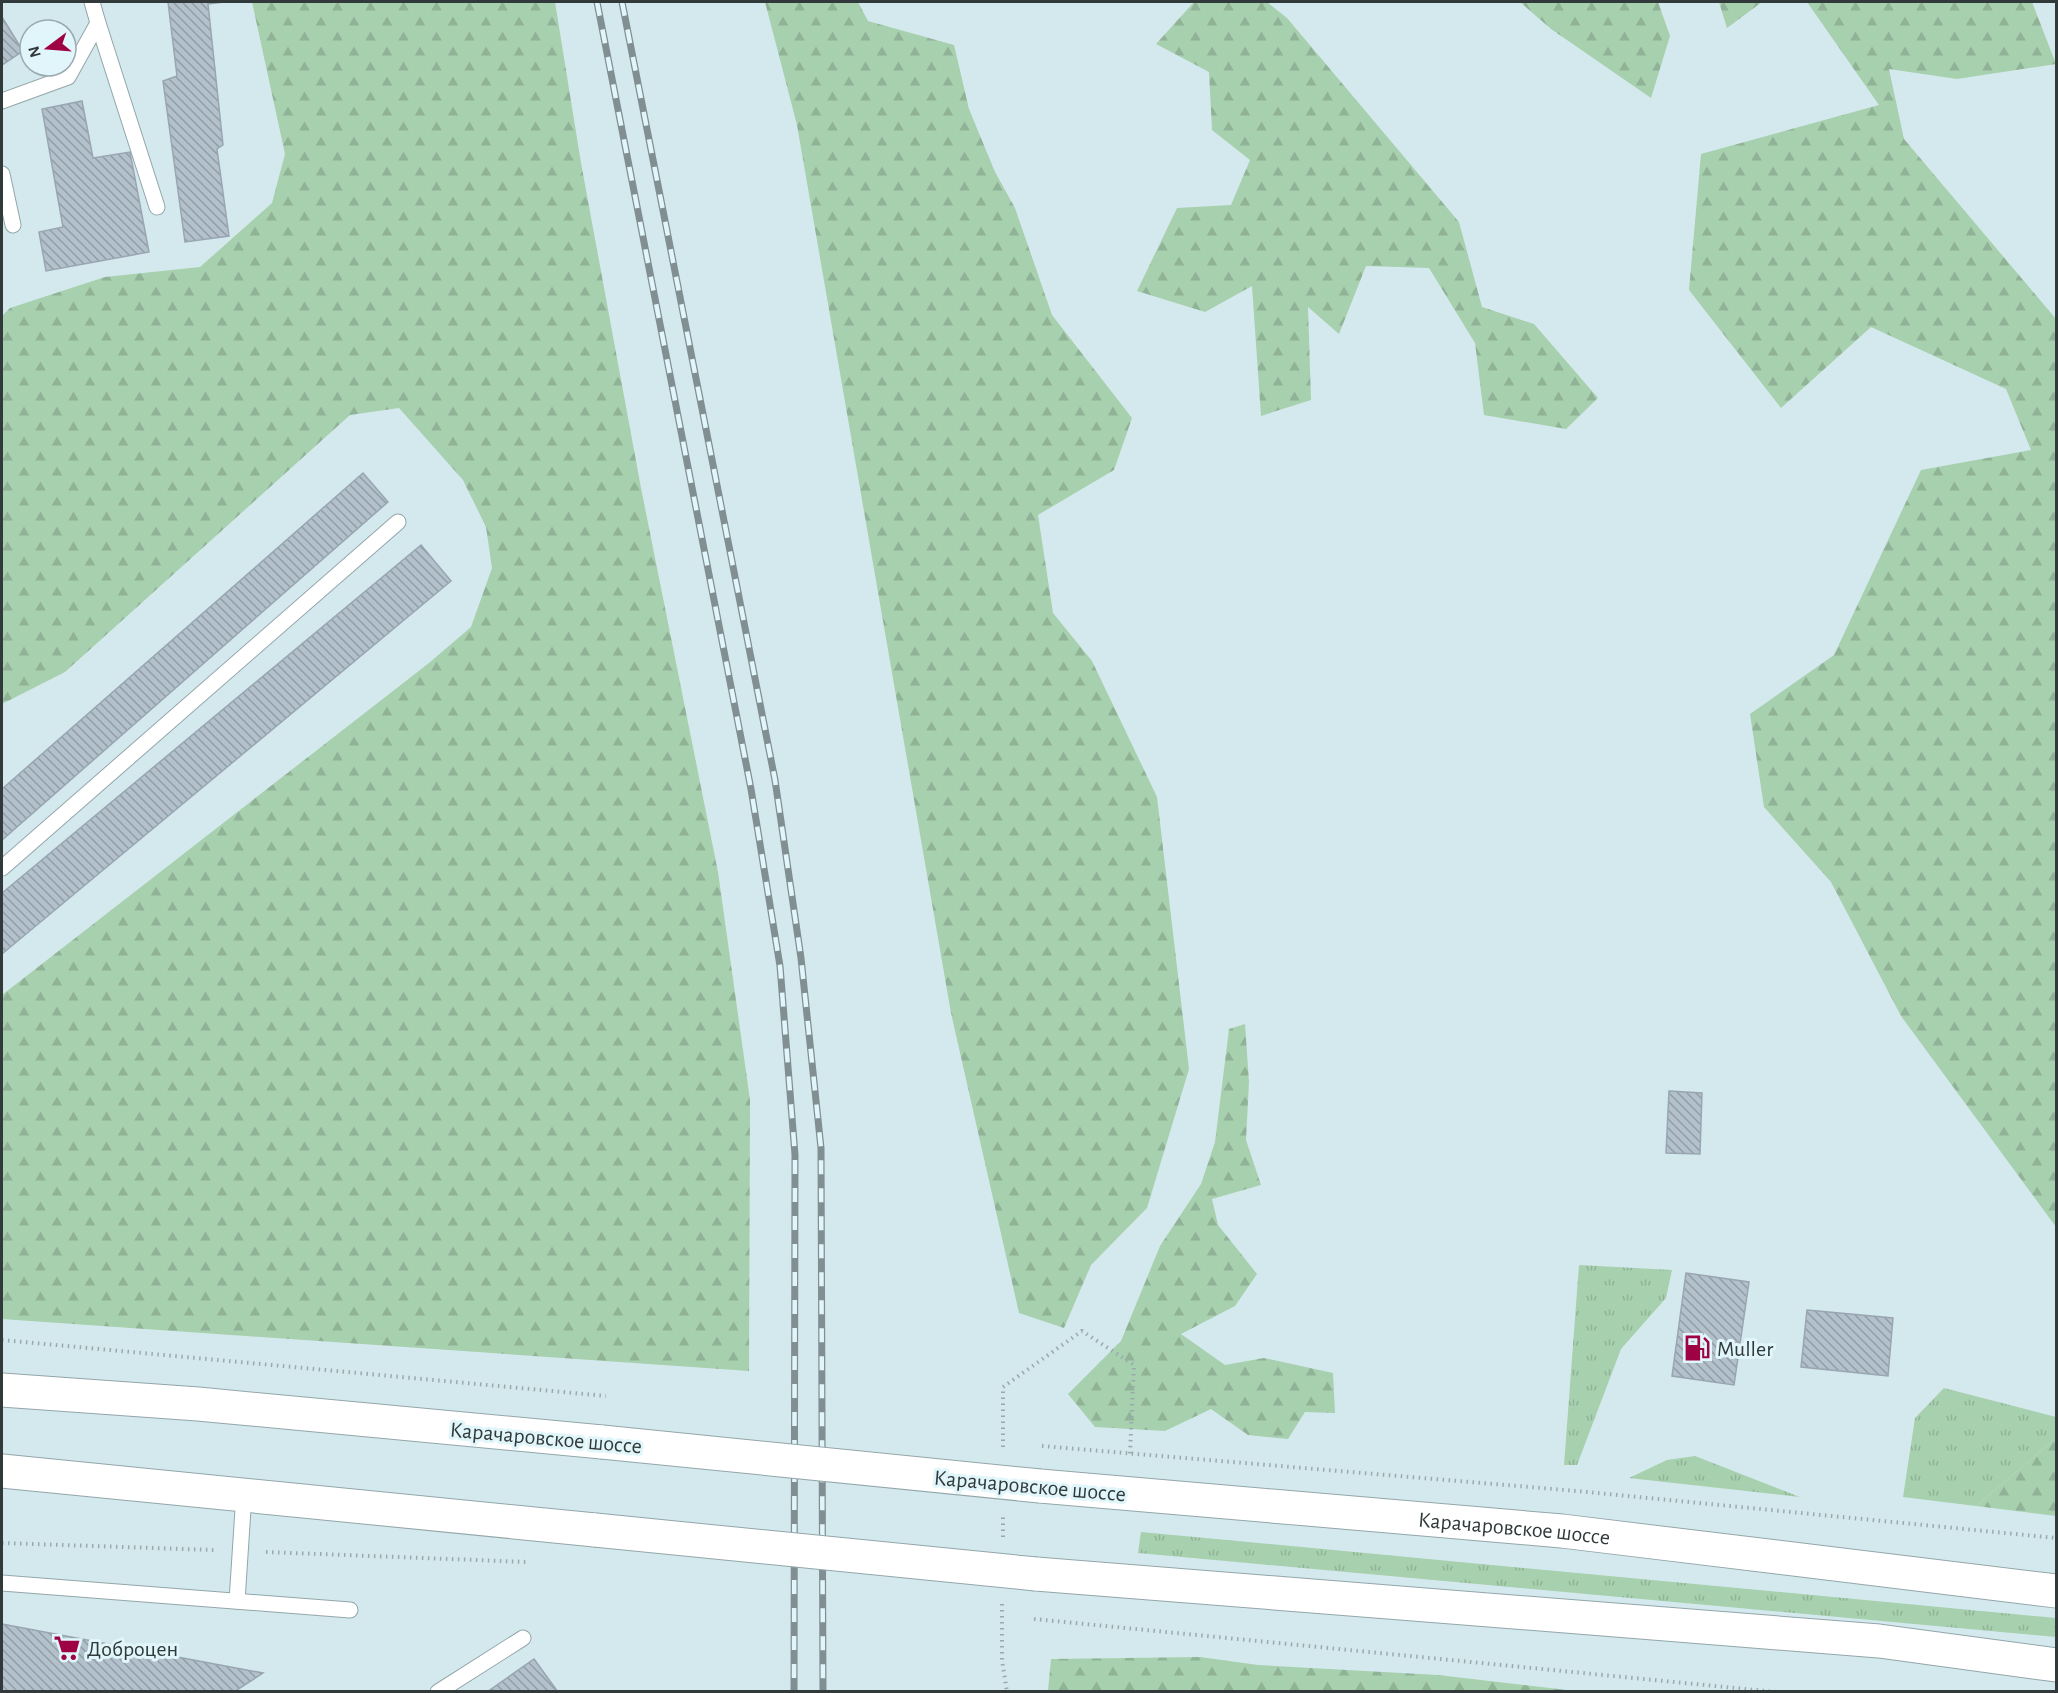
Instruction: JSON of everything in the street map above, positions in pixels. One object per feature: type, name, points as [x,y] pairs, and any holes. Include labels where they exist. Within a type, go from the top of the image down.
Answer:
[{"type":"street","name":"Карачаровское шоссе","points":[[2,1390],[198,1404],[1040,1486],[1562,1531],[2056,1591]]},
{"type":"street","points":[[2,1471],[1036,1574],[1879,1641],[2056,1665]]},
{"type":"lane","points":[[92,2],[156,207]]},
{"type":"lane","points":[[2,101],[68,77],[98,23]]},
{"type":"lane","points":[[2,174],[14,225]]},
{"type":"lane","points":[[2,868],[398,522]]},
{"type":"lane","points":[[237,1600],[244,1494]]},
{"type":"lane","points":[[2,1583],[350,1610]]},
{"type":"lane","points":[[438,1692],[522,1638]]},
{"type":"path","points":[[2,1340],[606,1396]]},
{"type":"path","points":[[1130,1454],[1134,1365]]},
{"type":"path","points":[[1042,1446],[1577,1491],[2056,1538]]},
{"type":"path","points":[[2,1543],[534,1562]]},
{"type":"path","points":[[1034,1619],[1776,1692]]},
{"type":"green space","points":[[252,2],[555,2],[581,163],[641,488],[718,872],[750,1100],[749,1371],[2,1319],[2,995],[429,663],[471,627],[492,568],[486,527],[463,480],[399,408],[350,415],[65,672],[2,704],[2,316],[10,308],[105,277],[200,267],[272,203],[285,154]]},
{"type":"green space","points":[[765,2],[858,2],[868,21],[954,45],[969,109],[995,172],[1015,208],[1052,315],[1132,418],[1114,470],[1038,515],[1053,613],[1092,661],[1157,797],[1189,1069],[1147,1208],[1091,1265],[1064,1328],[1019,1313],[951,1013],[797,125]]},
{"type":"green space","points":[[1194,2],[1267,2],[1287,18],[1459,222],[1482,307],[1534,324],[1598,398],[1566,429],[1484,415],[1475,343],[1429,268],[1366,266],[1339,334],[1308,307],[1311,400],[1261,416],[1252,286],[1205,312],[1137,291],[1177,208],[1231,205],[1250,160],[1212,130],[1209,72],[1156,44]]},
{"type":"green space","points":[[1520,2],[1658,2],[1670,36],[1651,98],[1551,29]]},
{"type":"green space","points":[[1719,2],[1762,2],[1727,28]]},
{"type":"green space","points":[[1807,2],[2032,2],[2056,64],[1957,79],[1889,69],[1904,139],[2056,319],[2056,1227],[1901,1016],[1831,882],[1764,807],[1750,714],[1834,655],[1921,470],[2031,450],[2006,389],[1871,327],[1781,408],[1689,290],[1701,154],[1879,105]]},
{"type":"green space","points":[[1245,1024],[1249,1082],[1246,1140],[1261,1185],[1212,1199],[1218,1225],[1257,1274],[1235,1306],[1181,1334],[1225,1365],[1264,1358],[1333,1373],[1335,1413],[1305,1412],[1288,1439],[1248,1435],[1211,1409],[1165,1431],[1095,1427],[1068,1394],[1121,1341],[1160,1246],[1201,1184],[1215,1142],[1229,1029]]},
{"type":"green space","points":[[1579,1265],[1672,1270],[1666,1298],[1621,1349],[1577,1465],[1564,1465]]},
{"type":"green space","points":[[1944,1388],[2056,1417],[2056,1438],[1976,1506],[1903,1497],[1915,1418]]},
{"type":"green space","points":[[2056,1438],[2056,1516],[1976,1506]]},
{"type":"green space","points":[[1695,1456],[1800,1497],[1629,1478],[1667,1460]]},
{"type":"green space","points":[[1141,1532],[2056,1618],[2056,1637],[1138,1553]]},
{"type":"green space","points":[[1200,1657],[1258,1665],[1438,1675],[1575,1691],[1048,1691],[1051,1659]]},
{"type":"building","points":[[168,2],[224,2],[208,4],[223,145],[217,149],[229,236],[185,242],[163,81],[177,76]]},
{"type":"building","points":[[2,17],[18,43],[18,54],[2,65]]},
{"type":"building","points":[[82,101],[93,158],[130,152],[149,252],[46,271],[39,232],[63,227],[42,109]]},
{"type":"building","points":[[363,473],[388,502],[2,840],[2,789]]},
{"type":"building","points":[[421,545],[451,581],[2,954],[2,893]]},
{"type":"building","points":[[1669,1091],[1702,1093],[1700,1154],[1666,1153]]},
{"type":"building","points":[[1686,1273],[1749,1282],[1734,1385],[1672,1376]]},
{"type":"building","points":[[1807,1310],[1893,1318],[1888,1376],[1801,1367]]},
{"type":"building","name":"Доброцен","points":[[2,1624],[263,1673],[234,1692],[2,1692]]},
{"type":"building","points":[[534,1659],[558,1692],[487,1692]]},
{"type":"railway","points":[[597,2],[751,789],[780,966],[795,1155],[794,1692]]},
{"type":"railway","points":[[622,2],[775,780],[801,958],[821,1148],[823,1692]]},
{"type":"place","name":"Muller","points":[[1697,1348]]},
{"type":"place","name":"Доброцен","points":[[67,1648]]}]
